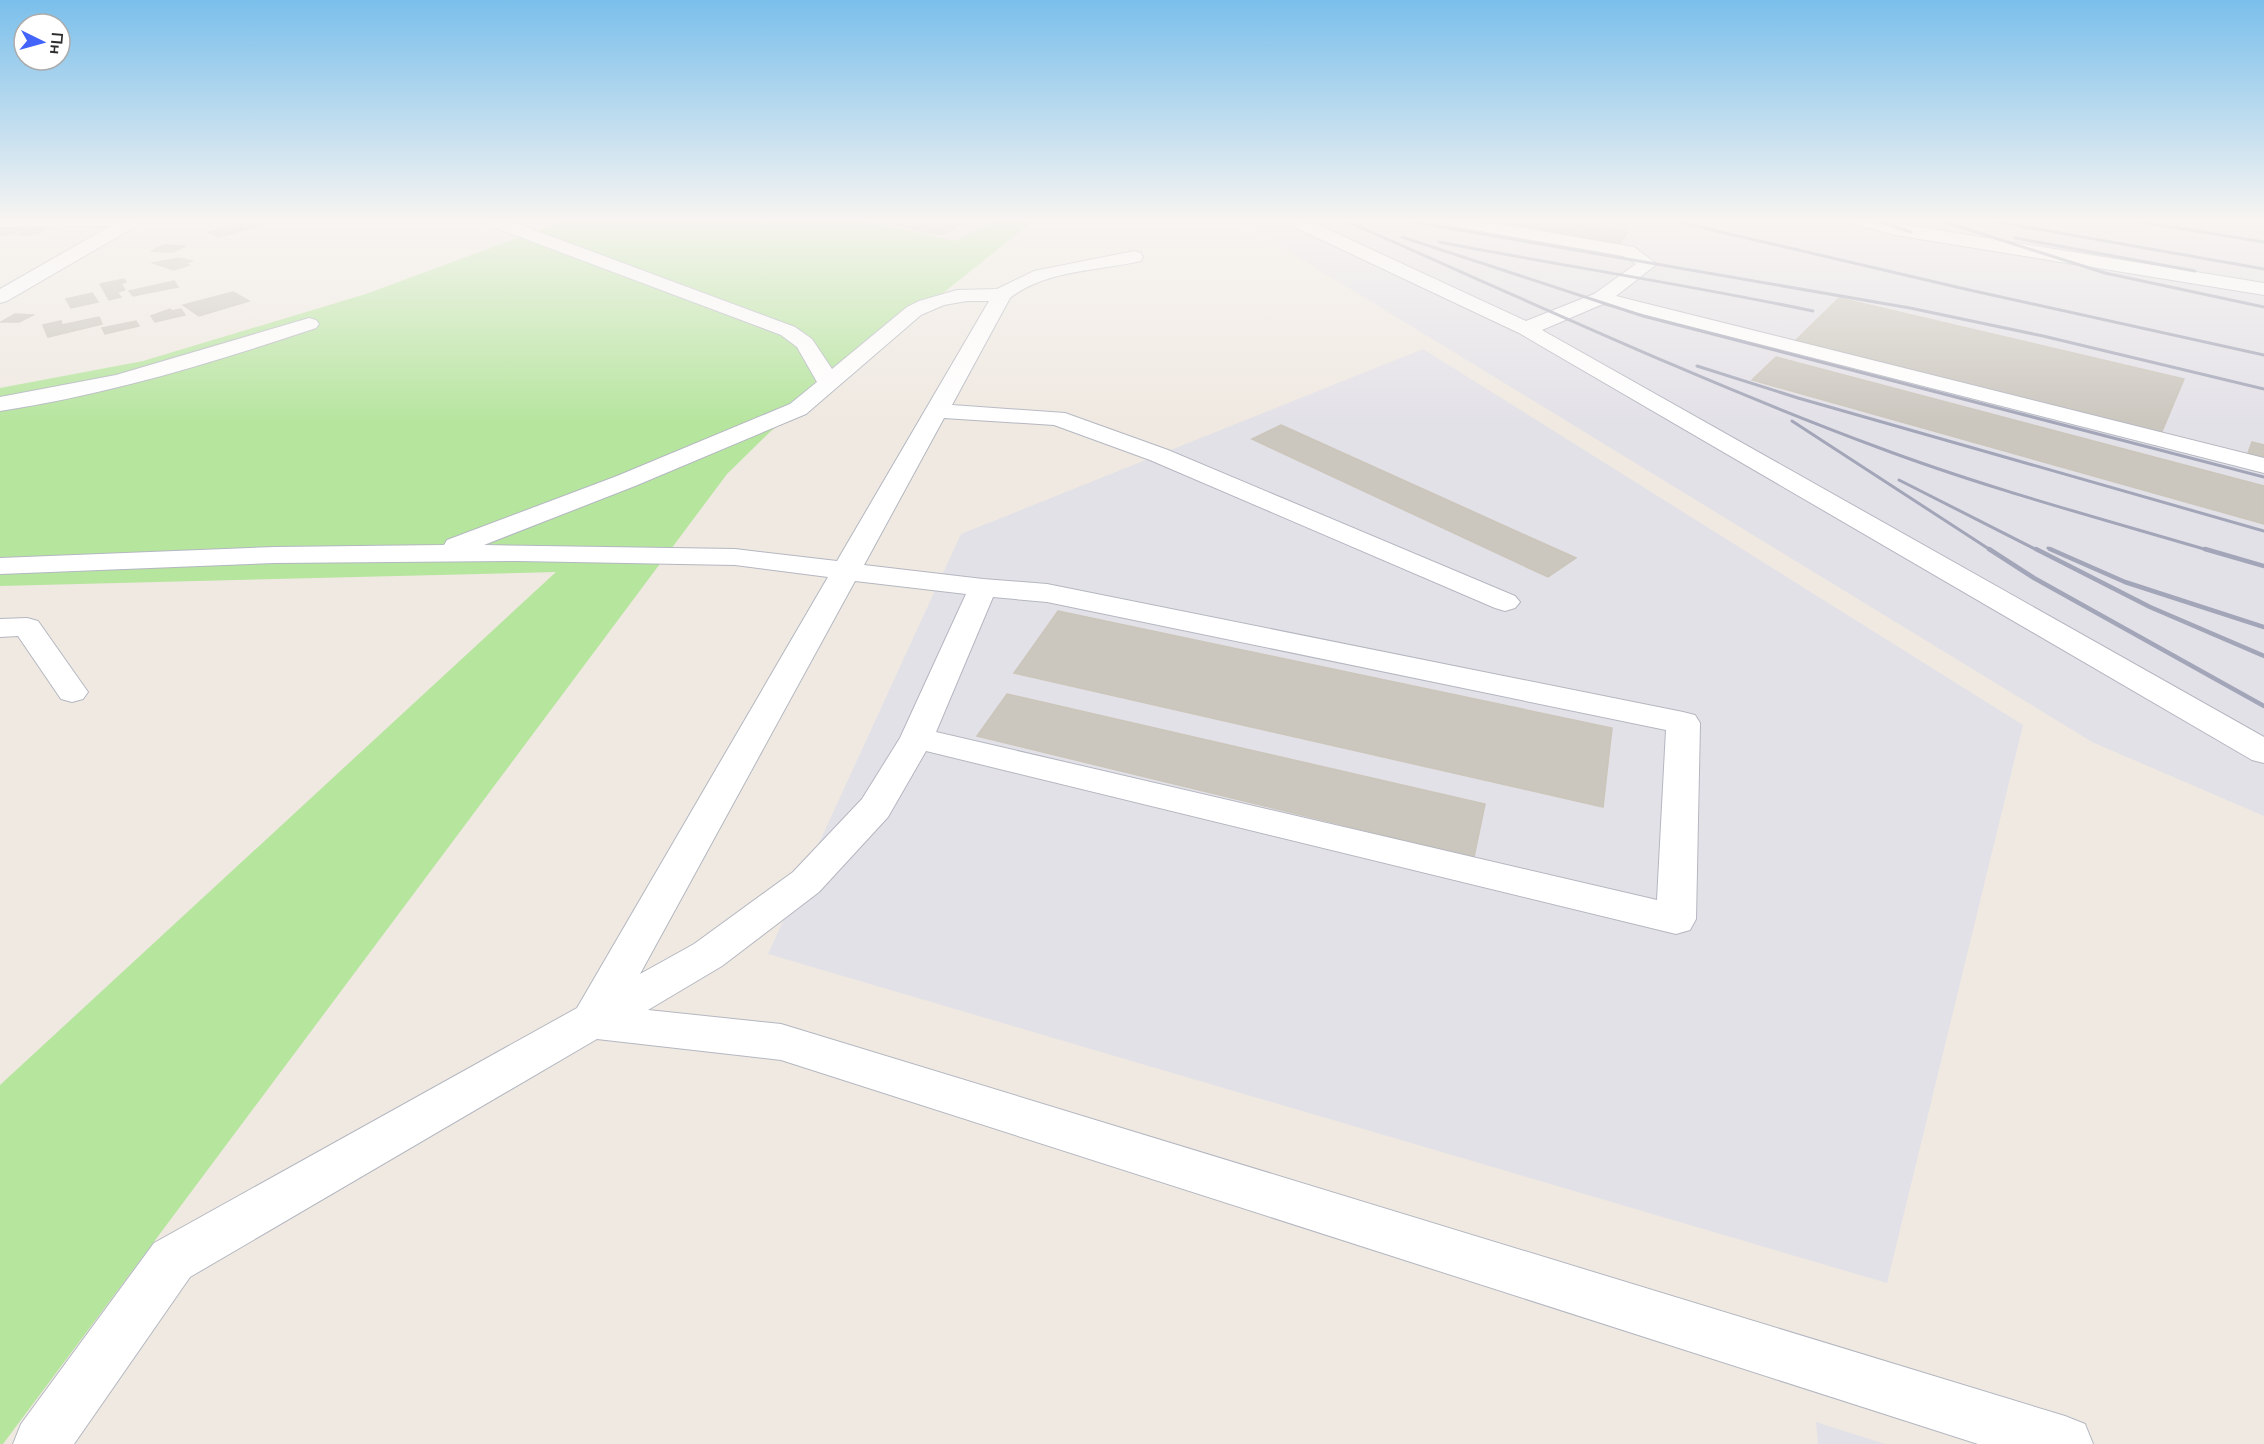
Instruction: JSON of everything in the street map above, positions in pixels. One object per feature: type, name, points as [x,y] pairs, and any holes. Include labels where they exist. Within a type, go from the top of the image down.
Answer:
[{"type":"street","points":[[0,297],[15,288]]},
{"type":"street","points":[[674,288],[788,331],[805,343],[829,383]]},
{"type":"street","points":[[592,1021],[1002,295],[1011,288]]},
{"type":"street","points":[[1440,288],[1526,329],[2264,752]]},
{"type":"street","points":[[1526,329],[1601,298],[1614,288]]},
{"type":"street","points":[[436,554],[626,481],[798,409],[914,311],[930,303],[952,295],[1002,295]]},
{"type":"street","points":[[1601,298],[2264,466]]},
{"type":"street","points":[[0,404],[98,387],[309,324]]},
{"type":"street","points":[[938,411],[1057,418],[1159,455],[1505,602]]},
{"type":"street","points":[[0,566],[275,555],[735,557],[983,588],[1047,593],[1683,723],[1676,919],[917,738]]},
{"type":"street","points":[[41,1444],[172,1260],[708,954],[806,882],[875,808],[917,738],[983,588]]},
{"type":"street","points":[[0,628],[27,627],[72,692]]},
{"type":"street","points":[[592,1021],[781,1042],[2065,1444]]},
{"type":"shaded area","points":[[1349,288],[2264,288],[2264,816],[2092,742]]},
{"type":"shaded area","points":[[1423,349],[2023,725],[1887,1283],[768,954],[961,534]]},
{"type":"shaded area","points":[[1816,1422],[1885,1444],[1818,1444]]},
{"type":"green space","points":[[381,288],[949,288],[771,431],[727,474],[3,1444],[0,1444],[0,1085],[556,572],[0,586],[0,388],[143,361]]},
{"type":"building","points":[[102,288],[124,288],[125,290],[117,292],[121,297],[109,300]]},
{"type":"building","points":[[141,288],[171,288],[133,296],[129,291]]},
{"type":"building","points":[[233,292],[249,301],[199,316],[183,305]]},
{"type":"building","points":[[92,293],[98,302],[71,308],[66,299]]},
{"type":"building","points":[[1839,298],[2184,379],[2160,436],[1794,342]]},
{"type":"building","points":[[170,309],[172,311],[181,309],[185,315],[155,322],[151,316]]},
{"type":"building","points":[[15,314],[33,315],[19,322],[1,322]]},
{"type":"building","points":[[99,317],[102,324],[48,337],[43,325],[61,321],[62,325]]},
{"type":"building","points":[[136,321],[139,326],[105,334],[102,328]]},
{"type":"building","points":[[1776,357],[2264,486],[2264,524],[1752,380]]},
{"type":"building","points":[[1281,425],[1576,558],[1548,577],[1252,439]]},
{"type":"building","points":[[2252,442],[2264,445],[2264,457],[2248,453]]},
{"type":"building","points":[[1058,611],[1612,728],[1603,807],[1014,673]]},
{"type":"building","points":[[1007,694],[1485,804],[1474,857],[977,736]]},
{"type":"railway","points":[[1498,288],[1676,366],[1877,447],[2001,489],[2211,551]]},
{"type":"railway","points":[[1559,288],[1643,316],[2264,477]]},
{"type":"railway","points":[[1695,288],[1813,311]]},
{"type":"railway","points":[[1797,288],[1910,308],[2043,336],[2264,389]]},
{"type":"railway","points":[[1962,288],[2264,355]]},
{"type":"railway","points":[[2177,288],[2264,307]]},
{"type":"railway","points":[[1697,366],[1798,398],[2264,531]]},
{"type":"railway","points":[[1792,421],[1992,551]]},
{"type":"railway","points":[[1899,480],[2039,551]]},
{"type":"railway","points":[[1989,549],[2034,578],[2264,706]]},
{"type":"railway","points":[[2036,549],[2150,607],[2264,656]]},
{"type":"railway","points":[[2050,549],[2125,582],[2264,627]]},
{"type":"railway","points":[[2050,549],[2054,551]]},
{"type":"railway","points":[[2205,549],[2264,566]]}]
